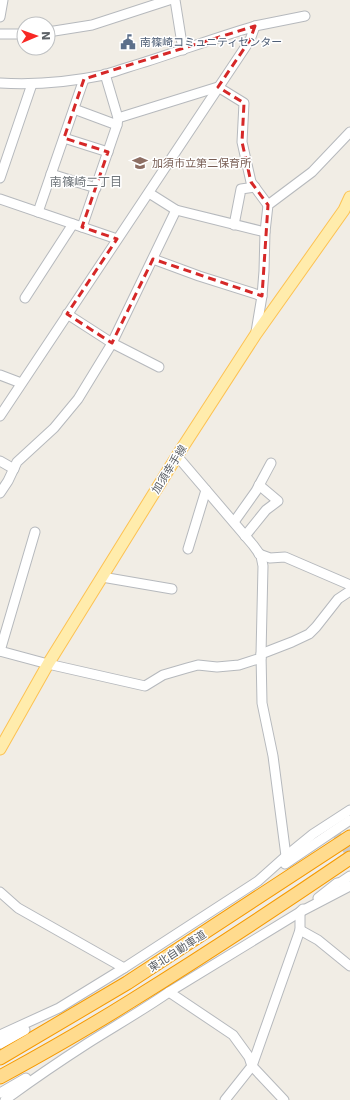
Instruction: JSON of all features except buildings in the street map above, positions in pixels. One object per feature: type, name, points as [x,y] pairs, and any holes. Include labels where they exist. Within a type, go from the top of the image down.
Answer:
[{"type":"highway","name":"東北自動車道","points":[[0,1058],[127,983],[350,837]]},
{"type":"highway","name":"東北自動車道","points":[[0,1077],[131,1002],[222,944],[350,858]]},
{"type":"main road","name":"加須幸手線","points":[[0,749],[48,664],[177,456],[256,334],[344,210],[350,197]]},
{"type":"street","points":[[0,17],[3,0]]},
{"type":"street","points":[[56,31],[92,24],[169,0]]},
{"type":"street","points":[[175,0],[183,50]]},
{"type":"street","points":[[0,83],[32,84],[84,79],[183,50],[255,26],[305,16]]},
{"type":"street","points":[[0,414],[250,40],[255,26]]},
{"type":"street","points":[[0,34],[16,34]]},
{"type":"street","points":[[82,227],[117,122],[105,74]]},
{"type":"street","points":[[38,212],[84,79]]},
{"type":"street","points":[[0,178],[32,84]]},
{"type":"street","points":[[74,109],[117,122],[218,87]]},
{"type":"street","points":[[218,87],[244,103],[242,142],[251,182],[268,205],[265,232],[262,296],[256,334]]},
{"type":"street","points":[[268,205],[312,172],[350,132]]},
{"type":"street","points":[[64,138],[108,152]]},
{"type":"street","points":[[51,174],[96,188]]},
{"type":"street","points":[[234,225],[240,189],[255,188]]},
{"type":"street","points":[[149,193],[176,210],[265,232]]},
{"type":"street","points":[[0,199],[117,239]]},
{"type":"street","points":[[0,493],[8,481],[17,462],[54,428],[78,399],[112,343],[176,210]]},
{"type":"street","points":[[25,298],[73,224]]},
{"type":"street","points":[[153,259],[199,276],[262,296]]},
{"type":"street","points":[[67,314],[112,343],[159,366]]},
{"type":"street","points":[[0,375],[21,383]]},
{"type":"street","points":[[177,456],[246,536],[261,556],[263,566],[261,656],[262,703],[273,756],[288,858]]},
{"type":"street","points":[[0,461],[14,469]]},
{"type":"street","points":[[234,522],[259,485],[271,463]]},
{"type":"street","points":[[246,536],[266,510],[278,501],[259,485]]},
{"type":"street","points":[[188,549],[206,490]]},
{"type":"street","points":[[35,532],[0,651],[48,664],[145,686],[163,675],[198,665],[217,667],[239,665],[292,642],[309,634],[326,616],[338,599],[350,591]]},
{"type":"street","points":[[259,554],[270,558],[285,557],[350,585]]},
{"type":"street","points":[[102,577],[172,589]]},
{"type":"street","points":[[0,1044],[124,968],[258,881],[288,858],[313,834],[350,810]]},
{"type":"street","points":[[288,858],[336,833],[350,820]]},
{"type":"street","points":[[300,912],[338,883],[350,876]]},
{"type":"street","points":[[5,1100],[58,1063],[169,992],[300,912],[350,886]]},
{"type":"street","points":[[0,892],[18,908],[124,968]]},
{"type":"street","points":[[225,1100],[252,1066],[300,930],[300,912]]},
{"type":"street","points":[[300,930],[318,940],[350,966]]},
{"type":"street","points":[[169,992],[233,1035],[249,1057],[252,1066],[284,1100]]},
{"type":"street","points":[[0,1035],[59,1008]]},
{"type":"street","points":[[0,1093],[58,1063]]},
{"type":"highlighted area","points":[[255,26],[250,40],[218,87],[244,103],[242,142],[251,182],[268,205],[262,296],[153,259],[112,343],[67,314],[117,239],[82,227],[108,152],[64,138],[84,79]]},
{"type":"tunnel","points":[[337,835],[350,854]]},
{"type":"place","name":"南篠崎コミュニティセンター","points":[[128,42]]},
{"type":"place","name":"加須市立第二保育所","points":[[140,163]]},
{"type":"district","name":"南篠崎二丁目","points":[[86,182]]}]
